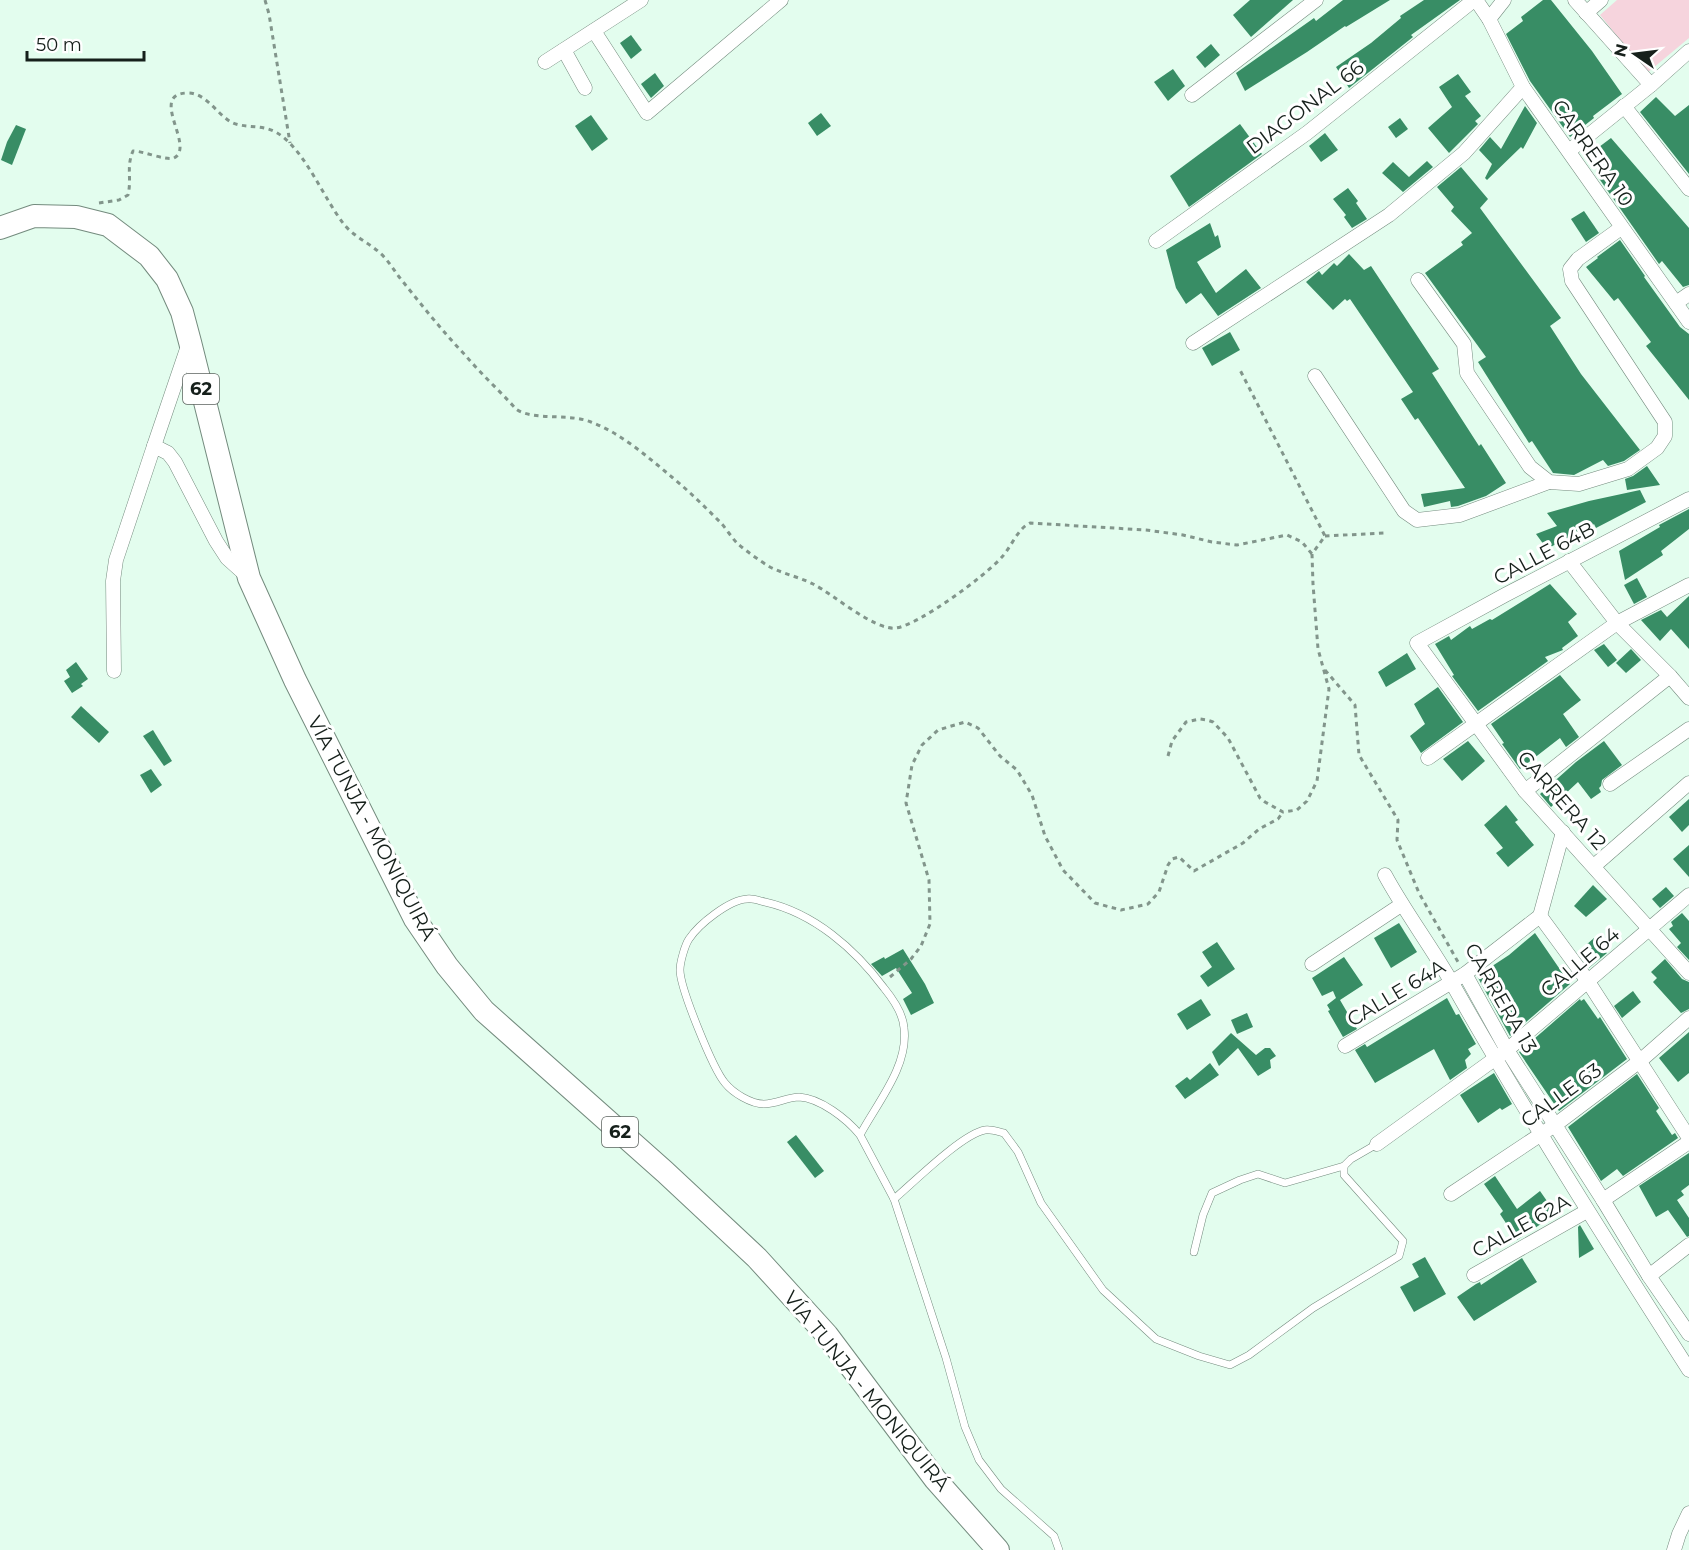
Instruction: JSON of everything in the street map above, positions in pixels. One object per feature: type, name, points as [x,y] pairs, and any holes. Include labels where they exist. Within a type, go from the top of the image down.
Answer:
[{"type":"main road","name":"VÍA TUNJA - MONIQUIRÁ","points":[[0,228],[34,216],[76,218],[108,225],[149,256],[167,279],[182,312],[249,578],[295,680],[415,919],[447,966],[484,1011],[665,1172],[757,1258],[827,1335],[935,1479],[998,1550]]},
{"type":"street","points":[[594,31],[647,113],[782,0]]},
{"type":"street","points":[[1192,95],[1316,0]]},
{"type":"street","name":"CARRERA 10","points":[[1475,0],[1489,18],[1523,87],[1689,322]]},
{"type":"street","name":"DIAGONAL 66","points":[[1156,241],[1306,133],[1475,0]]},
{"type":"street","points":[[1489,18],[1504,0]]},
{"type":"street","points":[[1575,0],[1651,85]]},
{"type":"street","points":[[1586,13],[1601,0]]},
{"type":"street","points":[[545,62],[636,4]]},
{"type":"street","points":[[564,50],[585,88]]},
{"type":"street","points":[[1569,151],[1689,51]]},
{"type":"street","points":[[1193,343],[1389,215],[1464,153],[1523,87]]},
{"type":"street","points":[[1624,106],[1689,189]]},
{"type":"street","points":[[1315,375],[1404,511],[1417,520],[1460,515],[1549,482],[1579,484],[1628,468],[1657,448],[1665,436],[1665,422],[1572,281],[1570,269],[1578,259],[1621,228]]},
{"type":"street","points":[[1418,280],[1464,344],[1467,373],[1530,467],[1549,482]]},
{"type":"street","points":[[1676,303],[1689,294]]},
{"type":"street","points":[[114,671],[113,580],[116,560],[190,342]]},
{"type":"street","points":[[154,446],[168,453],[175,462],[216,542],[228,558],[249,578]]},
{"type":"street","name":"CALLE 64B","points":[[1418,643],[1689,499]]},
{"type":"street","points":[[1569,561],[1617,623],[1689,698]]},
{"type":"street","points":[[1428,758],[1617,623],[1689,585]]},
{"type":"street","name":"CARRERA 12","points":[[1418,643],[1525,791],[1689,973]]},
{"type":"street","points":[[1525,791],[1670,676]]},
{"type":"street","points":[[1610,784],[1689,729]]},
{"type":"street","points":[[1594,866],[1689,783]]},
{"type":"street","points":[[1563,832],[1540,916],[1587,980],[1689,1140],[1603,1200]]},
{"type":"street","name":"CARRERA 13","points":[[1384,875],[1450,981],[1501,1054],[1555,1125],[1649,1275],[1689,1334]]},
{"type":"street","name":"CALLE 64","points":[[1377,1143],[1501,1054],[1689,895]]},
{"type":"street","points":[[1312,964],[1401,905]]},
{"type":"street","name":"CALLE 64A","points":[[1346,1046],[1465,974],[1540,916]]},
{"type":"street","name":"CARRERA 13","points":[[1465,974],[1541,1135],[1689,1370]]},
{"type":"street","name":"CALLE 63","points":[[1451,1194],[1555,1125],[1640,1061],[1689,1018]]},
{"type":"street","name":"CALLE 62A","points":[[1474,1275],[1587,1211]]},
{"type":"street","points":[[1649,1275],[1689,1245]]},
{"type":"street","points":[[1674,1550],[1689,1513]]},
{"type":"lane","points":[[860,1135],[896,1072],[902,1051],[904,1028],[895,1002],[860,957],[816,923],[775,905],[748,899],[722,907],[688,940],[680,969],[691,1011],[717,1071],[725,1084],[742,1097],[762,1104],[800,1097],[826,1107],[852,1126],[860,1135],[894,1199],[965,1427],[980,1460],[1001,1489],[1054,1536],[1059,1550]]},
{"type":"lane","points":[[894,1199],[950,1151],[974,1135],[987,1130],[1004,1133],[1017,1152],[1041,1203],[1103,1290],[1156,1339],[1230,1365],[1249,1355],[1313,1308],[1399,1256],[1403,1241],[1344,1174],[1344,1166]]},
{"type":"lane","points":[[1194,1252],[1203,1215],[1212,1193],[1258,1174],[1285,1183],[1344,1166],[1377,1143]]},
{"type":"path","points":[[266,0],[291,145]]},
{"type":"path","points":[[76,218],[89,203],[119,200],[128,195],[131,182],[129,159],[134,151],[169,158],[177,154],[180,149],[180,139],[171,108],[172,102],[183,93],[192,93],[203,98],[230,121],[271,130],[291,145],[351,233],[383,256],[467,359],[516,409],[530,416],[572,417],[590,421],[614,432],[675,479],[721,523],[738,543],[770,567],[813,584],[879,625],[894,629],[921,618],[976,581],[1004,556],[1024,527],[1030,524],[1146,530],[1237,545],[1287,536],[1302,542],[1312,554],[1318,650],[1329,689],[1317,781],[1307,801],[1297,810],[1283,812],[1260,798],[1228,738],[1213,722],[1200,718],[1186,722],[1172,741],[1168,756]]},
{"type":"path","points":[[1239,368],[1325,536]]},
{"type":"path","points":[[1325,536],[1385,533]]},
{"type":"path","points":[[1312,554],[1325,536]]},
{"type":"path","name":"CARRERA 13","points":[[1323,668],[1355,705],[1359,755],[1398,820],[1397,840],[1419,893],[1465,974]]},
{"type":"path","points":[[881,984],[911,959],[921,945],[930,924],[929,880],[906,802],[912,765],[922,745],[938,730],[965,722],[978,728],[1000,756],[1017,770],[1025,782],[1032,795],[1045,836],[1063,870],[1095,903],[1108,908],[1121,910],[1148,904],[1159,892],[1168,865],[1172,860],[1179,856],[1194,872],[1243,843],[1259,829],[1278,819],[1283,812]]},
{"type":"shaded area","points":[[1617,0],[1689,0],[1689,38],[1647,73],[1600,15]]},
{"type":"building","points":[[1250,0],[1293,0],[1251,37],[1233,15]]},
{"type":"building","points":[[1343,0],[1390,0],[1345,26],[1245,91],[1236,73],[1314,18],[1316,21]]},
{"type":"building","points":[[1424,0],[1460,0],[1411,35],[1413,37],[1349,88],[1336,67],[1371,43],[1401,18],[1400,16]]},
{"type":"building","points":[[1543,0],[1551,0],[1592,51],[1622,94],[1570,137],[1530,81],[1506,34],[1523,21],[1521,17]]},
{"type":"building","points":[[631,35],[642,50],[631,59],[620,43]]},
{"type":"building","points":[[1211,44],[1220,55],[1205,68],[1196,57]]},
{"type":"building","points":[[1173,69],[1185,86],[1168,101],[1154,82]]},
{"type":"building","points":[[655,73],[664,86],[651,98],[641,84]]},
{"type":"building","points":[[1458,74],[1471,92],[1465,96],[1481,116],[1475,121],[1478,124],[1449,153],[1428,128],[1452,107],[1439,87]]},
{"type":"building","points":[[1656,97],[1675,116],[1689,105],[1689,174],[1640,112]]},
{"type":"building","points":[[1525,106],[1537,123],[1523,149],[1521,147],[1487,180],[1485,178],[1492,164],[1479,150],[1490,137],[1501,149]]},
{"type":"building","points":[[821,113],[831,126],[817,136],[808,123]]},
{"type":"building","points":[[591,115],[608,139],[592,151],[575,126]]},
{"type":"building","points":[[1400,118],[1408,129],[1396,138],[1388,127]]},
{"type":"building","points":[[1240,124],[1262,154],[1189,207],[1170,176]]},
{"type":"building","points":[[16,125],[26,129],[12,165],[1,160]]},
{"type":"building","points":[[1325,133],[1338,150],[1321,162],[1309,146]]},
{"type":"building","points":[[1611,138],[1689,228],[1689,285],[1683,287],[1662,261],[1659,264],[1598,177],[1612,165],[1599,147]]},
{"type":"building","points":[[1427,161],[1433,167],[1403,192],[1382,173],[1393,162],[1409,177]]},
{"type":"building","points":[[1461,167],[1488,199],[1480,208],[1561,318],[1550,326],[1581,374],[1640,450],[1624,461],[1608,466],[1603,460],[1574,475],[1553,473],[1532,441],[1529,443],[1478,362],[1486,357],[1425,273],[1463,245],[1461,242],[1472,233],[1451,211],[1454,207],[1437,187]]},
{"type":"building","points":[[1348,188],[1367,219],[1352,228],[1344,217],[1346,215],[1333,199]]},
{"type":"building","points":[[1584,211],[1599,233],[1586,242],[1571,219]]},
{"type":"building","points":[[1210,223],[1215,237],[1218,235],[1221,247],[1197,262],[1216,293],[1246,269],[1261,288],[1218,316],[1201,293],[1186,304],[1176,288],[1166,250]]},
{"type":"building","points":[[1620,240],[1680,327],[1689,334],[1689,400],[1646,346],[1651,342],[1618,298],[1614,301],[1586,267]]},
{"type":"building","points":[[1349,254],[1364,270],[1371,266],[1439,369],[1432,373],[1506,483],[1486,496],[1458,506],[1451,507],[1450,501],[1424,507],[1421,494],[1465,488],[1418,418],[1415,420],[1401,399],[1413,392],[1350,299],[1347,301],[1345,299],[1333,310],[1306,282],[1319,271],[1322,275],[1334,263],[1337,266]]},
{"type":"building","points":[[1230,332],[1240,350],[1212,366],[1202,348]]},
{"type":"building","points":[[1647,466],[1660,485],[1627,490],[1625,479]]},
{"type":"building","points":[[1640,490],[1646,502],[1596,528],[1594,524],[1570,542],[1567,538],[1547,549],[1536,534],[1557,526],[1547,513]]},
{"type":"building","points":[[1689,509],[1689,529],[1661,551],[1663,555],[1625,580],[1619,551]]},
{"type":"building","points":[[1637,578],[1647,597],[1634,604],[1624,585]]},
{"type":"building","points":[[1550,584],[1577,614],[1568,622],[1578,636],[1562,648],[1563,650],[1545,657],[1548,661],[1478,711],[1452,676],[1454,675],[1435,644],[1449,636],[1451,640],[1470,626],[1472,629],[1492,620]]},
{"type":"building","points":[[1689,596],[1689,649],[1671,629],[1660,641],[1641,620],[1661,610],[1667,617]]},
{"type":"building","points":[[1604,644],[1617,660],[1608,667],[1594,650]]},
{"type":"building","points":[[1631,649],[1641,660],[1626,673],[1616,663]]},
{"type":"building","points":[[1407,653],[1416,669],[1386,687],[1378,672]]},
{"type":"building","points":[[76,662],[88,679],[81,684],[83,686],[72,693],[64,681],[70,677],[66,670]]},
{"type":"building","points":[[1560,675],[1581,700],[1563,714],[1579,737],[1566,747],[1560,738],[1520,769],[1491,724]]},
{"type":"building","points":[[1438,687],[1463,722],[1421,753],[1410,736],[1425,724],[1414,704]]},
{"type":"building","points":[[81,706],[109,732],[99,743],[71,717]]},
{"type":"building","points":[[153,730],[172,761],[164,766],[143,736]]},
{"type":"building","points":[[1468,741],[1485,761],[1462,781],[1443,759]]},
{"type":"building","points":[[1604,741],[1622,765],[1602,780],[1599,788],[1601,792],[1591,799],[1578,782],[1551,807],[1540,794]]},
{"type":"building","points":[[151,769],[162,785],[151,793],[140,775]]},
{"type":"building","points":[[1689,799],[1689,825],[1682,832],[1669,817]]},
{"type":"building","points":[[1506,805],[1518,820],[1515,822],[1534,845],[1508,867],[1496,853],[1503,848],[1484,825]]},
{"type":"building","points":[[1689,845],[1689,877],[1673,859]]},
{"type":"building","points":[[1593,885],[1607,899],[1586,917],[1574,906]]},
{"type":"building","points":[[1666,887],[1674,896],[1660,908],[1652,899]]},
{"type":"building","points":[[1682,913],[1689,921],[1689,960],[1677,947],[1681,943],[1669,929],[1673,926],[1671,922]]},
{"type":"building","points":[[1399,923],[1417,952],[1391,968],[1374,938]]},
{"type":"building","points":[[1535,933],[1570,984],[1510,1036],[1477,976],[1509,955]]},
{"type":"building","points":[[1594,938],[1607,953],[1589,968],[1578,952]]},
{"type":"building","points":[[1217,942],[1235,969],[1208,987],[1200,976],[1212,967],[1202,952]]},
{"type":"building","points":[[903,949],[934,1003],[911,1015],[903,999],[912,993],[896,968],[882,976],[871,964]]},
{"type":"building","points":[[1344,957],[1363,985],[1340,1000],[1357,1029],[1343,1037],[1328,1011],[1330,1010],[1327,1005],[1336,998],[1333,991],[1322,996],[1312,978]]},
{"type":"building","points":[[1665,959],[1682,979],[1689,982],[1689,1009],[1681,1013],[1653,982],[1657,978],[1651,972]]},
{"type":"building","points":[[1633,991],[1641,1002],[1622,1018],[1614,1006]]},
{"type":"building","points":[[1447,998],[1476,1044],[1468,1049],[1471,1054],[1465,1060],[1467,1068],[1450,1080],[1434,1049],[1375,1083],[1355,1050],[1365,1044],[1367,1047]]},
{"type":"building","points":[[1201,999],[1211,1015],[1187,1030],[1177,1014]]},
{"type":"building","points":[[1580,999],[1581,1001],[1584,999],[1598,1019],[1600,1017],[1627,1059],[1559,1111],[1519,1052]]},
{"type":"building","points":[[1247,1013],[1253,1027],[1237,1034],[1231,1020]]},
{"type":"building","points":[[1689,1032],[1689,1073],[1678,1082],[1659,1058]]},
{"type":"building","points":[[1231,1033],[1256,1055],[1265,1048],[1270,1048],[1276,1056],[1270,1060],[1271,1068],[1258,1076],[1238,1048],[1219,1066],[1212,1052]]},
{"type":"building","points":[[1210,1063],[1219,1075],[1185,1099],[1175,1086],[1187,1077],[1190,1080]]},
{"type":"building","points":[[1494,1073],[1512,1104],[1502,1110],[1500,1108],[1478,1123],[1460,1095]]},
{"type":"building","points":[[1637,1074],[1659,1108],[1656,1111],[1672,1135],[1675,1133],[1678,1138],[1623,1176],[1617,1169],[1601,1181],[1568,1127]]},
{"type":"building","points":[[796,1135],[824,1171],[815,1178],[787,1142]]},
{"type":"building","points":[[1689,1153],[1689,1185],[1681,1191],[1684,1195],[1677,1200],[1689,1218],[1689,1236],[1687,1237],[1668,1210],[1656,1217],[1639,1186]]},
{"type":"building","points":[[1495,1176],[1517,1209],[1540,1191],[1556,1214],[1517,1240],[1500,1214],[1503,1211],[1484,1184]]},
{"type":"building","points":[[1580,1225],[1594,1249],[1579,1258],[1578,1227]]},
{"type":"building","points":[[1425,1257],[1446,1294],[1414,1312],[1400,1287],[1419,1277],[1412,1264]]},
{"type":"building","points":[[1522,1258],[1537,1282],[1474,1321],[1457,1297],[1480,1282],[1481,1285]]}]
